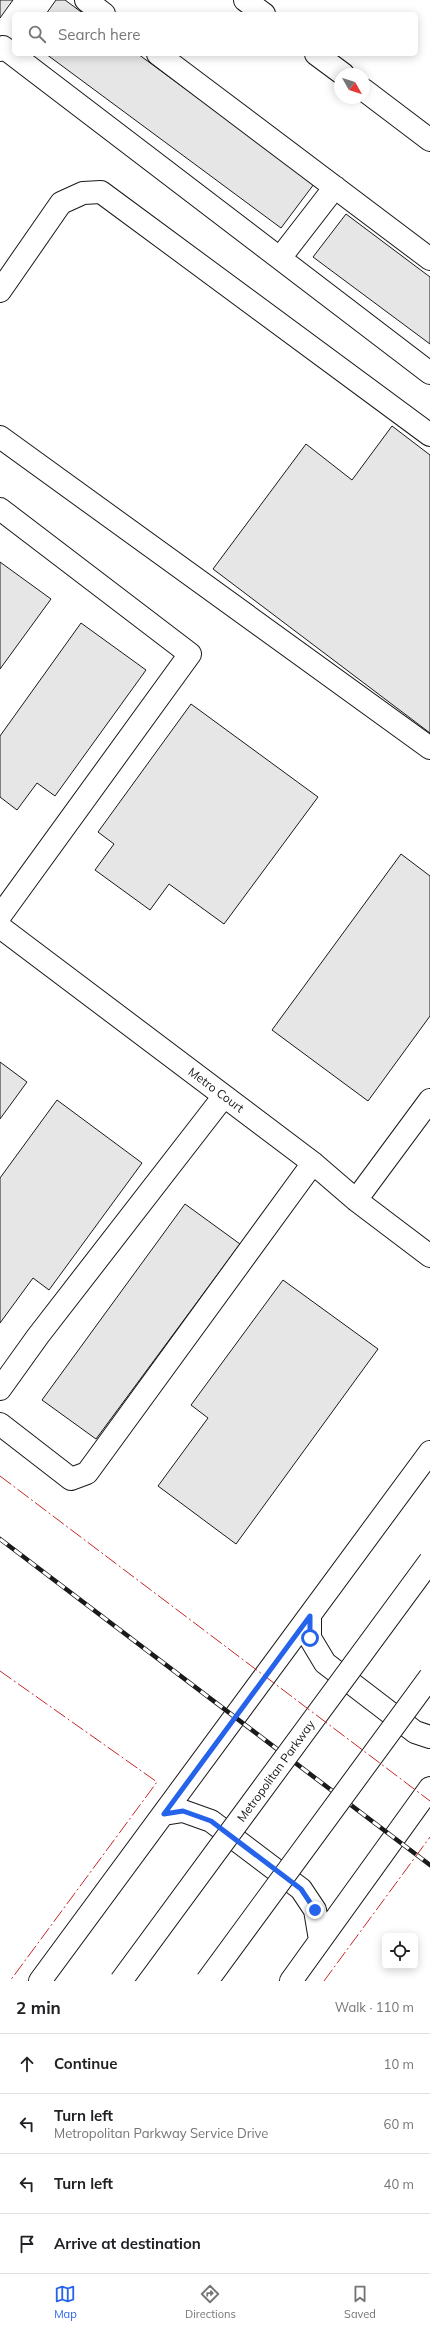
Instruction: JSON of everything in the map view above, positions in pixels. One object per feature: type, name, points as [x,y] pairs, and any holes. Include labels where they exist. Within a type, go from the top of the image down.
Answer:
[{"type":"street","points":[[86,0],[101,12]]},
{"type":"street","points":[[245,0],[261,12]]},
{"type":"street","points":[[1,47],[12,55]]},
{"type":"street","points":[[13,56],[430,373]]},
{"type":"street","points":[[161,56],[430,259]]},
{"type":"street","points":[[319,56],[335,68]]},
{"type":"street","points":[[370,95],[430,140]]},
{"type":"street","points":[[280,258],[335,187]]},
{"type":"street","points":[[0,291],[61,203],[83,193],[101,192],[430,435]]},
{"type":"street","points":[[0,437],[430,748]]},
{"type":"street","points":[[0,510],[190,654],[0,916]]},
{"type":"street","name":"Metro Court","points":[[0,927],[313,1163],[356,1200],[430,1256]]},
{"type":"street","points":[[0,1389],[38,1336],[224,1096]]},
{"type":"street","points":[[356,1200],[430,1100]]},
{"type":"street","points":[[0,1424],[71,1479],[87,1473],[313,1163]]},
{"type":"street","points":[[40,1981],[430,1452]]},
{"type":"street","name":"Metropolitan Parkway","points":[[122,1981],[430,1561]]},
{"type":"street","points":[[310,1616],[310,1638],[325,1664],[415,1732],[430,1736]]},
{"type":"street","points":[[207,1981],[430,1677]]},
{"type":"street","points":[[300,1978],[320,1940],[430,1788]]},
{"type":"street","points":[[164,1814],[183,1811],[211,1821],[301,1889],[315,1910],[320,1940]]},
{"type":"building","points":[[0,0],[13,0],[0,18]]},
{"type":"building","points":[[56,0],[65,0],[81,12],[47,12]]},
{"type":"building","points":[[49,56],[141,56],[314,184],[281,228]]},
{"type":"building","points":[[346,214],[430,277],[430,344],[313,257]]},
{"type":"building","points":[[392,426],[430,455],[430,733],[213,569],[306,444],[352,480]]},
{"type":"building","points":[[0,562],[51,599],[0,669]]},
{"type":"building","points":[[81,623],[146,670],[55,796],[37,783],[17,810],[0,797],[0,736]]},
{"type":"building","points":[[191,704],[318,797],[224,924],[169,884],[150,910],[95,870],[114,844],[98,832]]},
{"type":"building","points":[[401,854],[430,876],[430,1016],[368,1101],[272,1030]]},
{"type":"building","points":[[0,1062],[27,1082],[0,1119]]},
{"type":"building","points":[[57,1100],[142,1163],[49,1290],[33,1278],[0,1323],[0,1178]]},
{"type":"building","points":[[185,1204],[240,1244],[96,1439],[42,1400]]},
{"type":"building","points":[[283,1280],[378,1349],[236,1544],[158,1486],[208,1418],[191,1405]]},
{"type":"railway","points":[[0,1539],[430,1865]]},
{"type":"power","points":[[0,1476],[430,1801]]},
{"type":"power","points":[[0,1671],[157,1782],[10,1981]]},
{"type":"power","points":[[324,1981],[430,1837]]},
{"type":"route","points":[[310,1638],[310,1616],[164,1814],[183,1811],[211,1821],[301,1889],[315,1910]]}]
